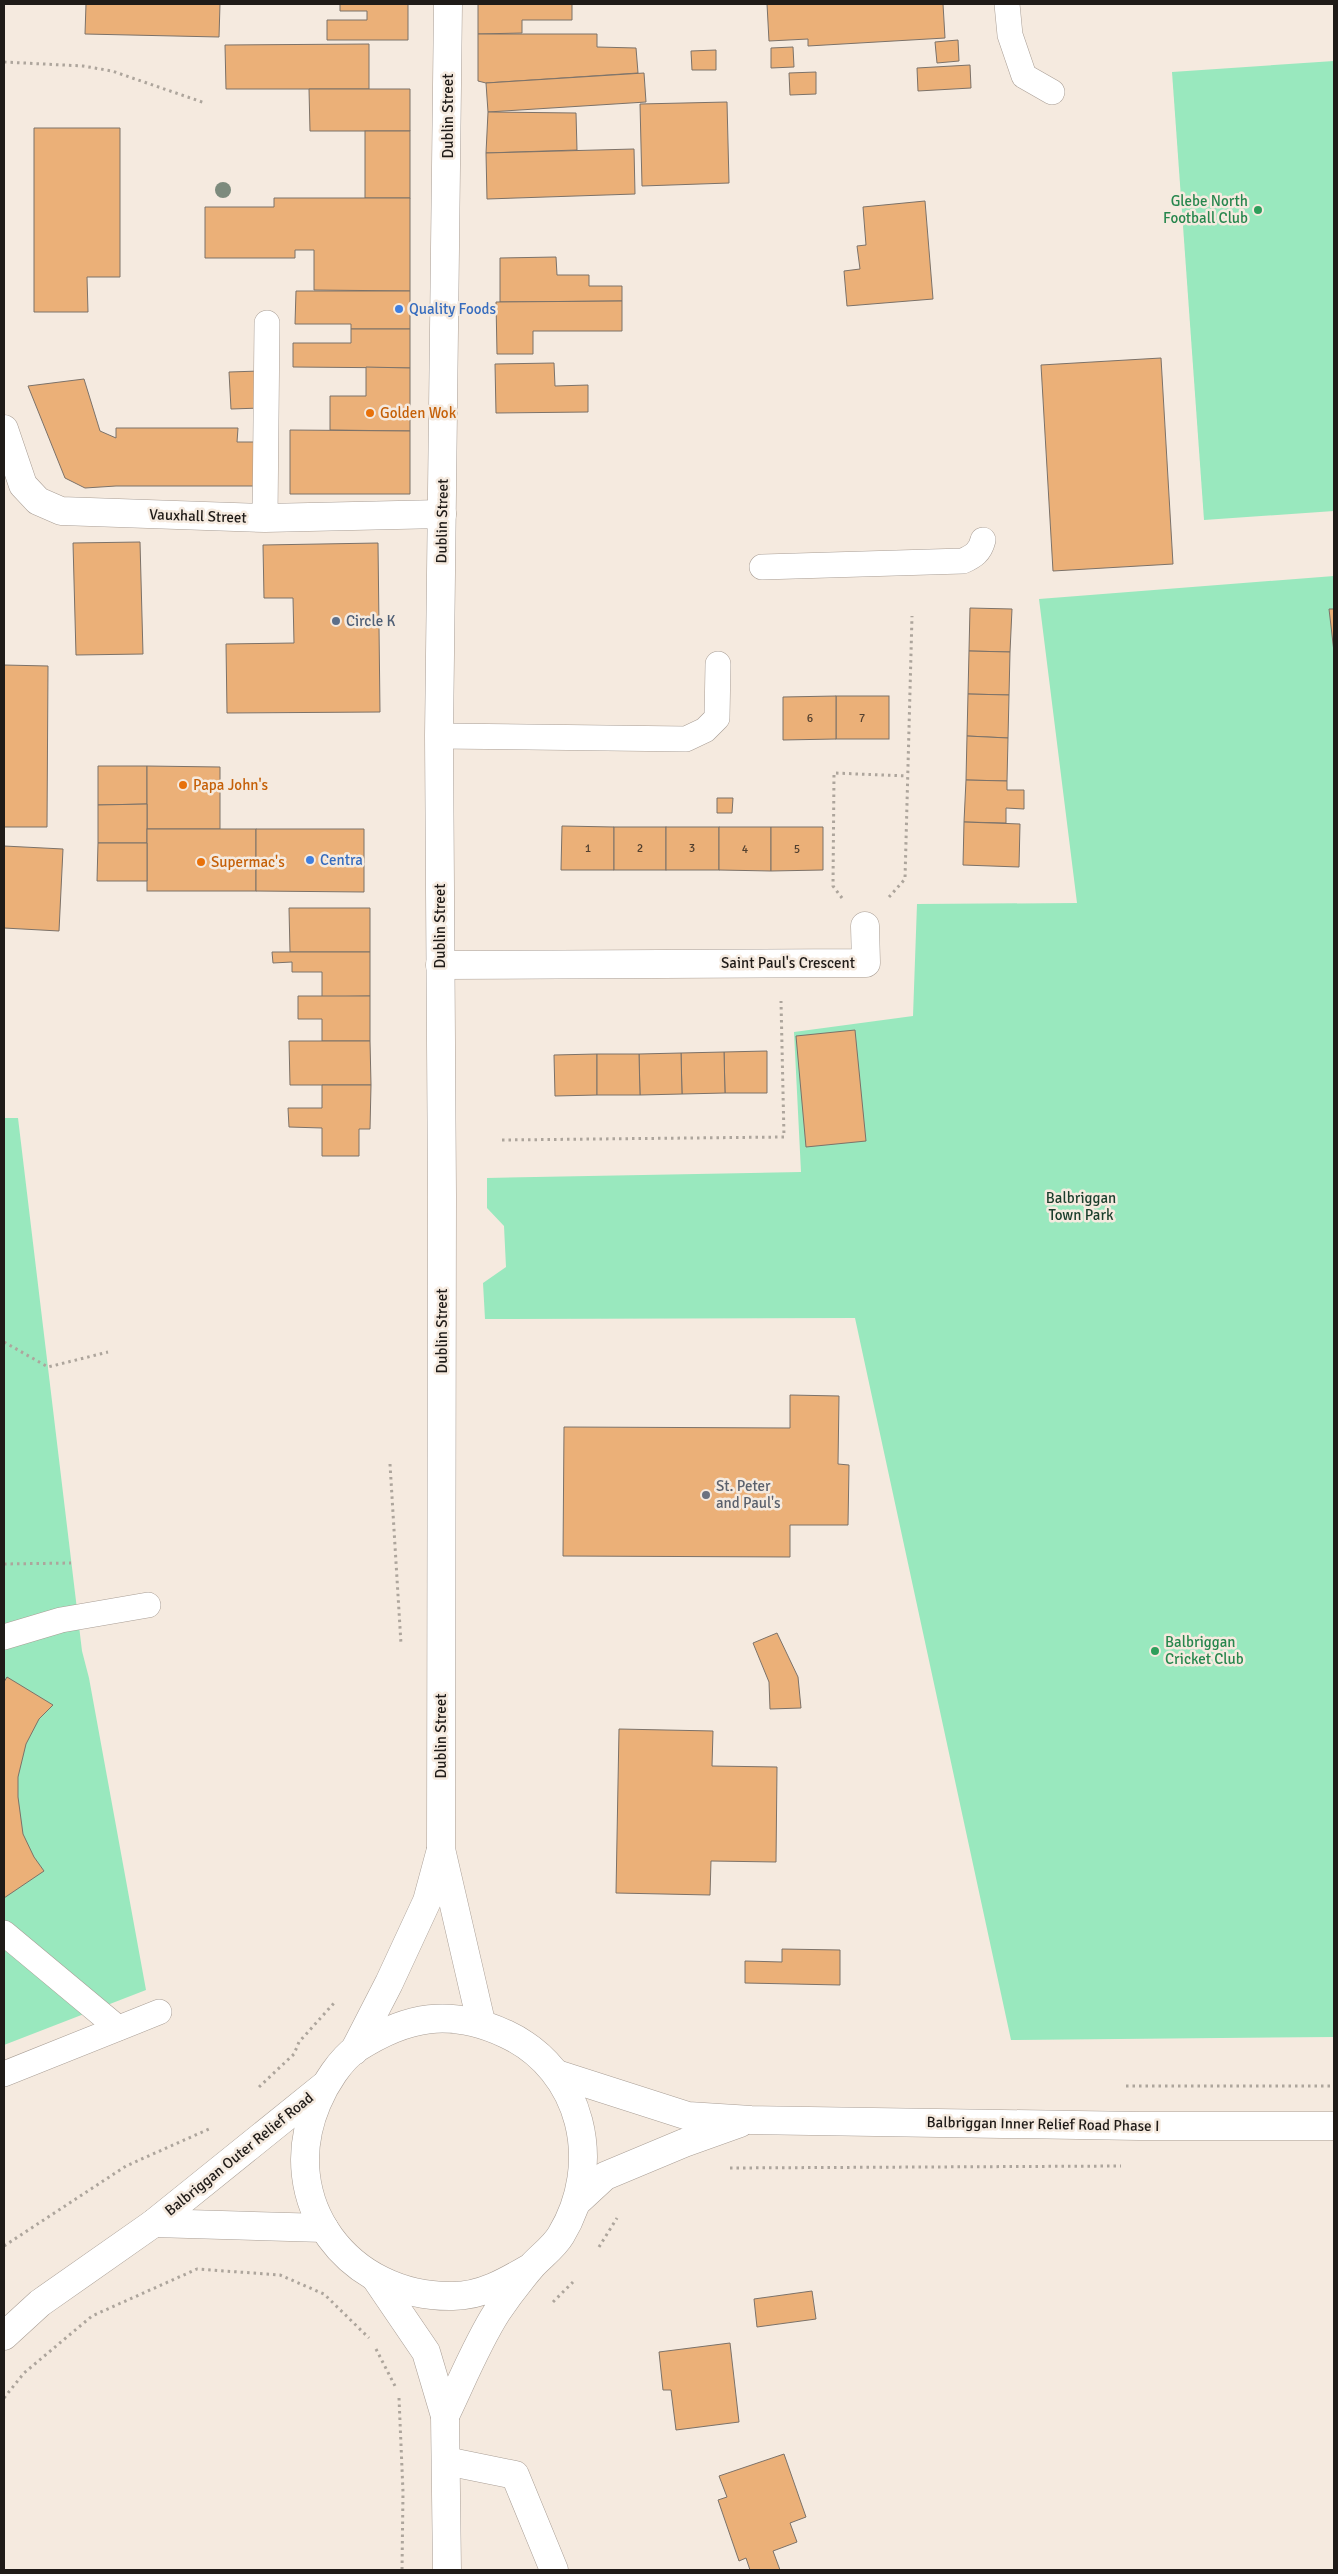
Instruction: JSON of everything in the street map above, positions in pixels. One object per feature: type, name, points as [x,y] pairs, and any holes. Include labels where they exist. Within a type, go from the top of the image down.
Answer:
[{"type":"main road","name":"Dublin Street","points":[[448,4],[439,736],[442,1196],[441,1849],[481,2022]]},
{"type":"main road","name":"Vauxhall Street","points":[[4,429],[23,484],[38,501],[61,511],[265,518],[442,514]]},
{"type":"main road","name":"Saint Paul's Crescent","points":[[440,965],[866,963],[865,926]]},
{"type":"main road","name":"Dublin Street","points":[[354,2050],[389,1982],[427,1901],[441,1849]]},
{"type":"main road","points":[[445,2416],[496,2313],[531,2267],[560,2237],[578,2201],[584,2157],[578,2114],[557,2074],[524,2042],[481,2022],[436,2017],[392,2027],[354,2050],[324,2086],[309,2120],[304,2157],[309,2194],[324,2228],[347,2258],[377,2280],[415,2294],[456,2297],[496,2287],[531,2267]]},
{"type":"main road","name":"Balbriggan Inner Relief Road Phase I","points":[[557,2074],[688,2116],[751,2120],[1139,2126],[1334,2126]]},
{"type":"main road","name":"Balbriggan Outer Relief Road","points":[[4,2336],[40,2303],[154,2224],[324,2086]]},
{"type":"main road","name":"Balbriggan Inner Relief Road Phase I","points":[[578,2201],[605,2176],[684,2143],[751,2120]]},
{"type":"main road","name":"Balbriggan Outer Relief Road","points":[[154,2224],[324,2228]]},
{"type":"main road","points":[[377,2280],[426,2352],[445,2416],[447,2570]]},
{"type":"main road","points":[[446,2461],[515,2475],[554,2570]]},
{"type":"lane","points":[[1007,4],[1010,35],[1024,76],[1052,92]]},
{"type":"lane","points":[[265,518],[267,323]]},
{"type":"lane","points":[[762,567],[963,561],[974,556],[980,549],[983,540]]},
{"type":"lane","points":[[439,736],[686,739],[705,730],[717,718],[718,664]]},
{"type":"lane","points":[[4,1638],[61,1620],[148,1605]]},
{"type":"lane","points":[[4,1933],[118,2028]]},
{"type":"lane","points":[[4,2074],[159,2012]]},
{"type":"path","points":[[4,62],[83,66],[112,71],[205,103]]},
{"type":"path","points":[[907,776],[834,773],[833,886],[865,926],[905,879],[912,616]]},
{"type":"path","points":[[502,1140],[784,1137],[781,963]]},
{"type":"path","points":[[4,1342],[48,1367],[108,1352]]},
{"type":"path","points":[[390,1464],[401,1645]]},
{"type":"path","points":[[4,1564],[71,1563]]},
{"type":"path","points":[[255,2091],[294,2054],[299,2042],[337,2000]]},
{"type":"path","points":[[4,2246],[126,2166],[213,2127]]},
{"type":"path","points":[[720,2168],[1126,2166]]},
{"type":"path","points":[[598,2249],[624,2210]]},
{"type":"path","points":[[4,2398],[24,2373],[92,2316],[197,2269],[280,2275],[307,2286],[324,2294],[372,2340],[399,2393],[403,2492],[402,2570]]},
{"type":"path","points":[[549,2304],[556,2300],[575,2279]]},
{"type":"green space","name":"Glebe North Football Club","points":[[1334,61],[1334,511],[1204,520],[1172,72]]},
{"type":"green space","name":"Balbriggan Town Park","points":[[1334,576],[1334,2037],[1011,2040],[855,1318],[485,1319],[483,1283],[506,1267],[504,1226],[487,1208],[487,1178],[801,1172],[794,1032],[913,1016],[917,904],[1077,903],[1039,599]]},
{"type":"green space","points":[[4,1118],[18,1118],[82,1651],[89,1678],[146,1990],[4,2045]]},
{"type":"building","points":[[86,4],[220,4],[219,37],[85,34]]},
{"type":"building","points":[[340,4],[408,4],[408,40],[327,40],[327,20],[367,20],[367,11],[340,11]]},
{"type":"building","points":[[478,4],[572,4],[572,20],[522,20],[522,33],[478,34]]},
{"type":"building","points":[[767,4],[943,4],[945,38],[808,46],[808,39],[769,41]]},
{"type":"building","points":[[478,34],[597,34],[597,47],[636,48],[638,73],[486,83],[478,81]]},
{"type":"building","points":[[958,40],[959,61],[937,63],[935,42]]},
{"type":"building","points":[[369,44],[369,89],[226,89],[225,45]]},
{"type":"building","points":[[793,47],[794,67],[771,68],[771,48]]},
{"type":"building","points":[[716,50],[716,70],[692,70],[691,51]]},
{"type":"building","points":[[970,65],[971,88],[918,91],[917,68]]},
{"type":"building","points":[[816,72],[816,94],[790,95],[789,73]]},
{"type":"building","points":[[644,73],[646,102],[488,112],[486,83]]},
{"type":"building","points":[[309,89],[410,89],[410,131],[310,131]]},
{"type":"building","points":[[727,102],[729,183],[642,186],[640,104]]},
{"type":"building","points":[[488,112],[576,113],[577,150],[486,153]]},
{"type":"building","points":[[34,128],[120,128],[120,277],[87,277],[88,312],[34,312]]},
{"type":"building","points":[[365,131],[410,131],[410,198],[365,198]]},
{"type":"building","points":[[634,149],[635,194],[487,199],[486,153]]},
{"type":"building","points":[[274,198],[410,198],[410,291],[314,290],[314,250],[295,250],[295,258],[205,258],[205,207],[274,207]]},
{"type":"building","points":[[925,201],[933,299],[847,306],[844,271],[860,269],[857,246],[866,245],[863,207]]},
{"type":"building","points":[[556,257],[557,275],[589,275],[589,286],[622,286],[622,301],[500,302],[500,258]]},
{"type":"building","points":[[296,291],[410,291],[410,329],[351,329],[351,324],[295,324]]},
{"type":"building","points":[[622,301],[622,331],[533,331],[533,354],[497,354],[496,302]]},
{"type":"building","points":[[351,329],[410,329],[410,368],[293,367],[293,343],[351,343]]},
{"type":"building","points":[[1161,358],[1173,564],[1053,571],[1041,365]]},
{"type":"building","points":[[554,363],[555,386],[588,385],[588,412],[496,413],[495,364]]},
{"type":"building","name":"Golden Wok","points":[[366,367],[410,368],[410,431],[330,430],[330,396],[366,396]]},
{"type":"building","points":[[260,371],[261,408],[231,409],[229,372]]},
{"type":"building","points":[[84,379],[100,431],[116,438],[116,428],[238,428],[237,442],[255,442],[254,486],[116,486],[85,488],[65,478],[28,386]]},
{"type":"building","points":[[290,430],[410,431],[410,494],[290,494]]},
{"type":"building","points":[[140,542],[143,654],[76,655],[73,543]]},
{"type":"building","name":"Circle K","points":[[378,543],[380,712],[227,713],[226,644],[294,643],[293,598],[264,598],[263,545]]},
{"type":"building","points":[[970,608],[1012,609],[1010,652],[969,651]]},
{"type":"building","points":[[1329,609],[1334,609],[1334,652]]},
{"type":"building","points":[[969,651],[1010,652],[1009,695],[968,694]]},
{"type":"building","points":[[4,665],[48,666],[47,827],[4,827]]},
{"type":"building","points":[[968,694],[1009,695],[1008,738],[967,736]]},
{"type":"building","points":[[836,696],[889,696],[889,739],[836,739]]},
{"type":"building","points":[[836,696],[836,739],[783,740],[783,697]]},
{"type":"building","points":[[967,736],[1008,738],[1007,781],[966,780]]},
{"type":"building","points":[[98,766],[147,766],[147,804],[98,805]]},
{"type":"building","name":"Papa John's","points":[[147,766],[220,767],[220,829],[147,829]]},
{"type":"building","points":[[966,780],[1007,781],[1007,790],[1024,790],[1024,809],[1006,808],[1006,823],[964,822]]},
{"type":"building","points":[[717,798],[733,798],[732,813],[717,813]]},
{"type":"building","points":[[147,804],[147,843],[98,843],[98,805]]},
{"type":"building","points":[[964,822],[1020,824],[1019,867],[963,865]]},
{"type":"building","points":[[562,826],[614,827],[614,870],[561,870]]},
{"type":"building","points":[[614,827],[666,827],[666,870],[614,870]]},
{"type":"building","points":[[666,827],[719,827],[719,870],[666,870]]},
{"type":"building","points":[[719,827],[771,827],[771,871],[719,870]]},
{"type":"building","points":[[771,827],[823,827],[823,870],[771,871]]},
{"type":"building","name":"Supermac's","points":[[147,829],[256,829],[256,891],[147,891]]},
{"type":"building","name":"Centra","points":[[256,829],[364,829],[364,892],[256,891]]},
{"type":"building","points":[[98,843],[147,843],[147,881],[97,881]]},
{"type":"building","points":[[4,846],[63,849],[59,931],[4,928]]},
{"type":"building","points":[[289,908],[370,908],[370,952],[290,952]]},
{"type":"building","points":[[272,952],[370,952],[370,996],[322,997],[322,972],[292,972],[292,962],[273,963]]},
{"type":"building","points":[[298,996],[370,996],[370,1041],[322,1041],[322,1019],[298,1019]]},
{"type":"building","points":[[855,1030],[866,1141],[806,1147],[796,1036]]},
{"type":"building","points":[[289,1041],[370,1041],[371,1085],[290,1085]]},
{"type":"building","points":[[767,1051],[767,1093],[725,1093],[724,1052]]},
{"type":"building","points":[[724,1052],[725,1093],[682,1094],[681,1053]]},
{"type":"building","points":[[681,1053],[682,1094],[640,1095],[639,1054]]},
{"type":"building","points":[[597,1054],[597,1095],[555,1096],[554,1055]]},
{"type":"building","points":[[597,1054],[639,1054],[640,1095],[597,1095]]},
{"type":"building","points":[[322,1085],[371,1085],[370,1129],[359,1129],[359,1156],[322,1156],[322,1128],[289,1127],[288,1108],[322,1108]]},
{"type":"building","name":"St. Peter and Paul's","points":[[790,1395],[839,1396],[838,1464],[849,1465],[848,1525],[790,1525],[790,1557],[563,1556],[564,1427],[790,1428]]},
{"type":"building","points":[[777,1633],[798,1677],[801,1708],[770,1709],[769,1682],[753,1643]]},
{"type":"building","points":[[7,1677],[53,1705],[39,1719],[26,1744],[18,1777],[18,1797],[23,1834],[34,1857],[44,1871],[4,1898],[4,1682]]},
{"type":"building","points":[[619,1729],[713,1731],[712,1766],[777,1767],[776,1862],[711,1861],[710,1895],[616,1893]]},
{"type":"building","points":[[782,1949],[840,1950],[840,1985],[745,1983],[745,1961],[782,1962]]},
{"type":"building","points":[[812,2291],[816,2319],[757,2327],[754,2299]]},
{"type":"building","points":[[730,2343],[739,2422],[676,2430],[671,2390],[663,2390],[659,2352]]},
{"type":"building","points":[[784,2454],[806,2517],[790,2523],[797,2542],[773,2551],[780,2570],[750,2570],[746,2558],[739,2561],[718,2500],[727,2497],[719,2476]]},
{"type":"place","name":"Glebe North Football Club","points":[[1258,210]]},
{"type":"place","name":"Quality Foods","points":[[399,309]]},
{"type":"place","name":"Golden Wok","points":[[370,413]]},
{"type":"place","name":"Circle K","points":[[336,621]]},
{"type":"place","name":"Papa John's","points":[[183,785]]},
{"type":"place","name":"Centra","points":[[310,860]]},
{"type":"place","name":"Supermac's","points":[[201,862]]},
{"type":"place","name":"St. Peter and Paul's","points":[[706,1495]]},
{"type":"place","name":"Balbriggan Cricket Club","points":[[1155,1651]]}]
